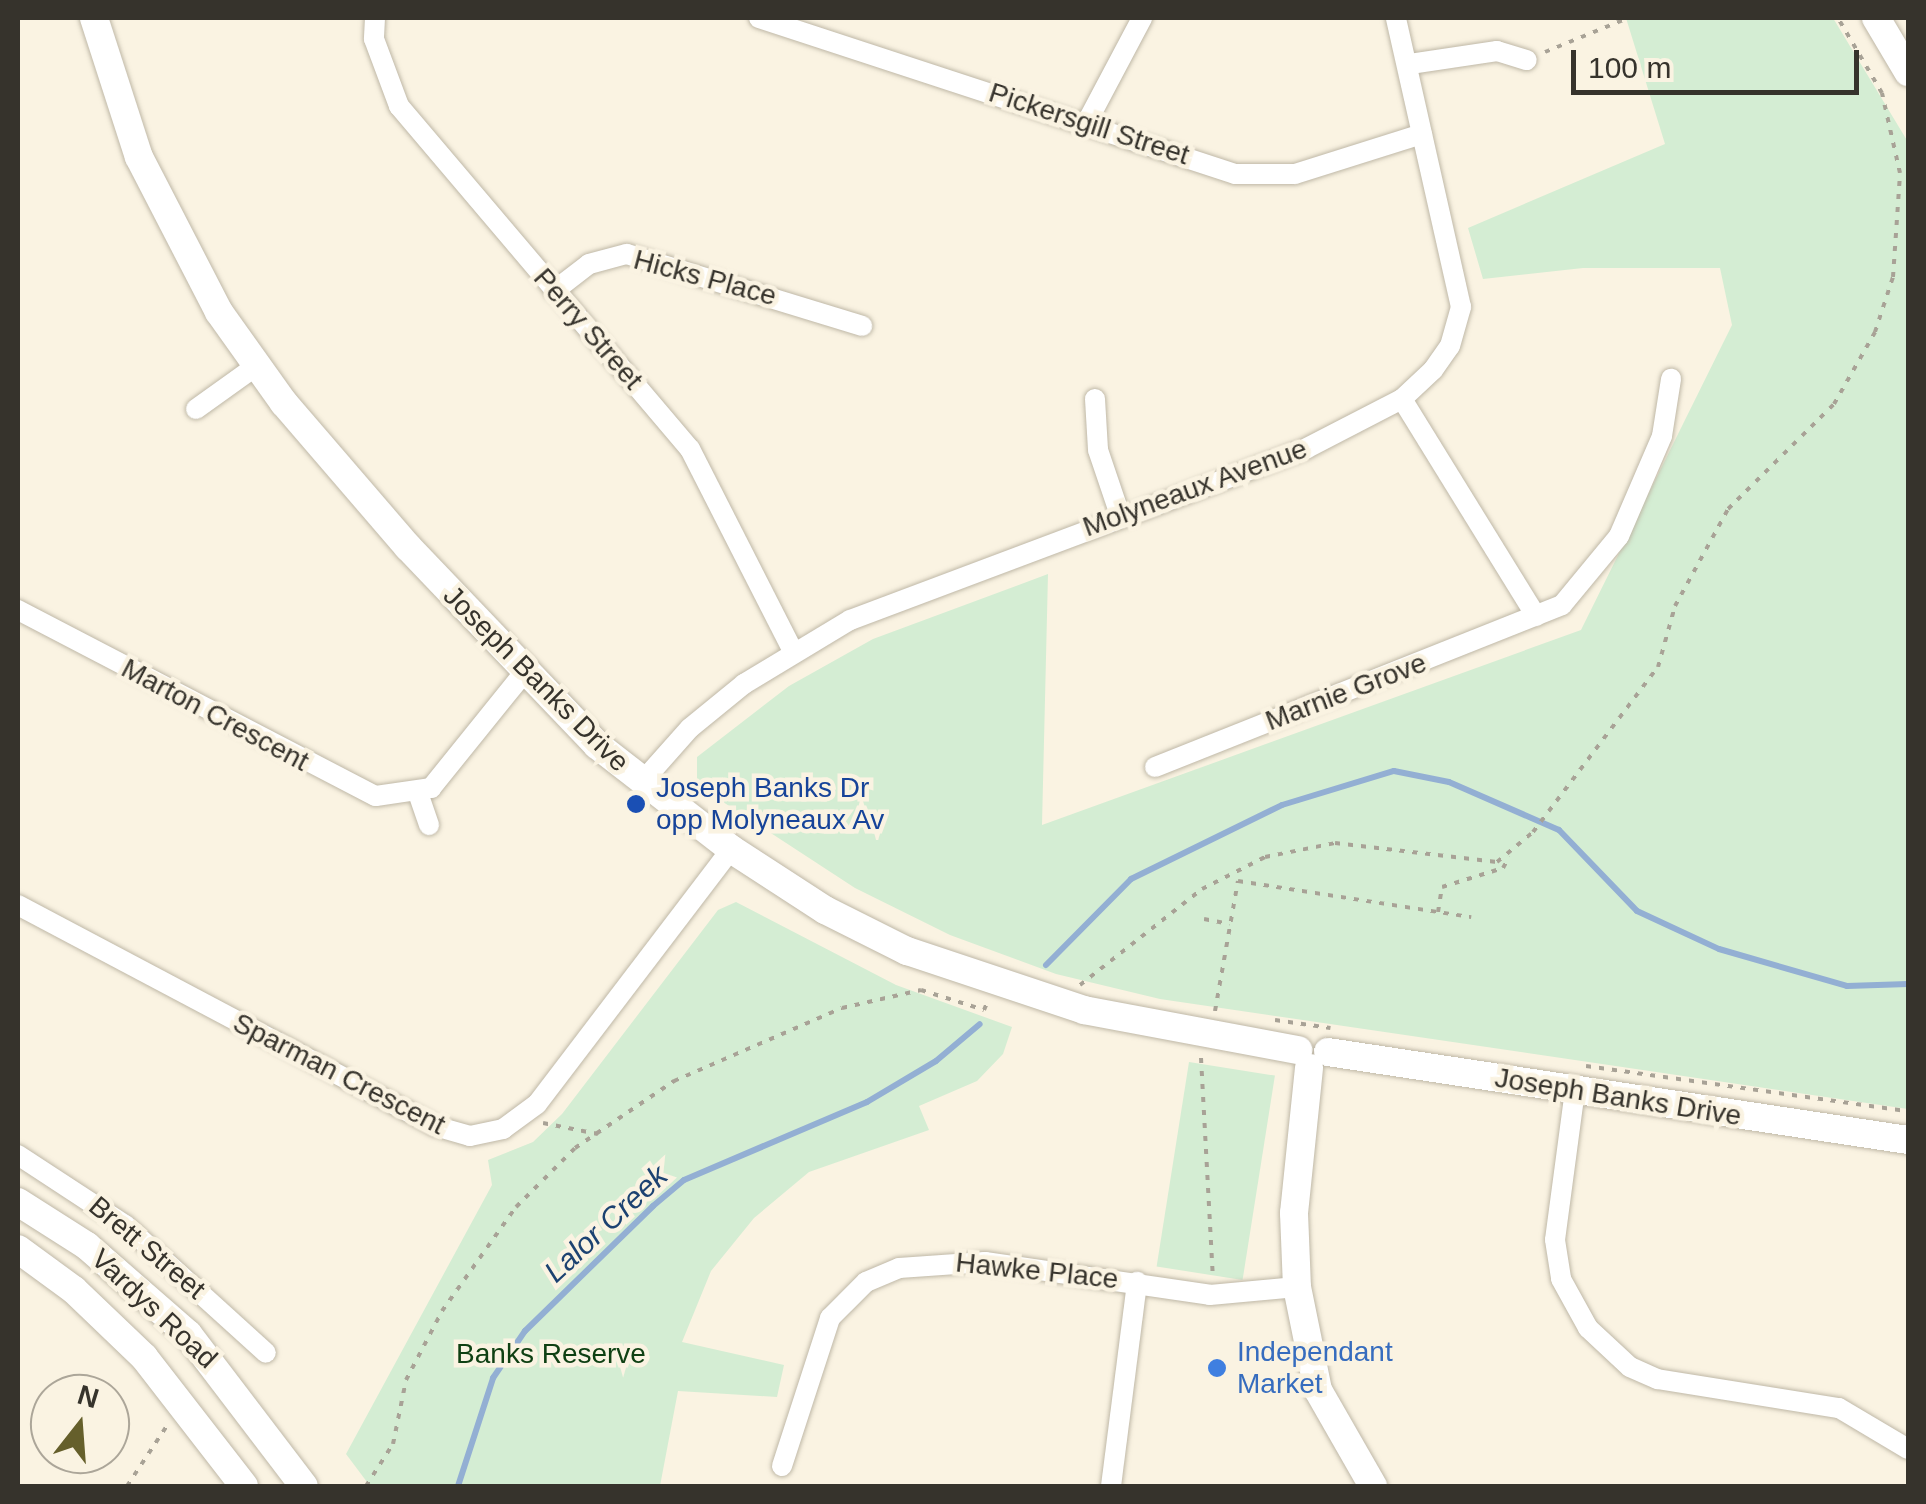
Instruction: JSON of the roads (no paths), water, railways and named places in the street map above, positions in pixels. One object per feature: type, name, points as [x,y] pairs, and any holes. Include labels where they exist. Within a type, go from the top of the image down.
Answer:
[{"type":"street","name":"Joseph Banks Drive","points":[[94,18],[158,201],[256,366],[523,674],[642,782],[731,849],[866,931],[995,984],[1084,1010],[1312,1057],[1572,1077],[1908,1140]]},
{"type":"street","name":"Perry Street","points":[[374,18],[374,39],[399,106],[690,449],[794,651]]},
{"type":"street","name":"Pickersgill Street","points":[[759,18],[1087,122],[1235,174],[1296,174],[1422,134]]},
{"type":"street","points":[[1087,122],[1142,18]]},
{"type":"street","name":"Molyneaux Avenue","points":[[642,782],[690,728],[794,651],[902,595],[1307,448],[1402,399],[1450,346],[1461,307],[1410,64],[1396,18]]},
{"type":"street","points":[[1876,18],[1908,72]]},
{"type":"street","points":[[1410,64],[1497,51],[1526,60]]},
{"type":"street","name":"Hicks Place","points":[[554,291],[589,264],[628,254],[862,326]]},
{"type":"street","points":[[196,409],[256,366]]},
{"type":"street","name":"Marnie Grove","points":[[1155,767],[1562,605],[1618,536],[1662,436],[1670,380]]},
{"type":"street","points":[[1095,399],[1098,450],[1120,516]]},
{"type":"street","points":[[1402,399],[1536,616]]},
{"type":"street","name":"Marton Crescent","points":[[18,610],[356,789],[418,794]]},
{"type":"street","points":[[429,825],[418,794],[445,775],[523,674]]},
{"type":"street","name":"Sparman Crescent","points":[[18,905],[452,1134],[485,1134],[523,1118],[731,849]]},
{"type":"street","points":[[1312,1057],[1294,1213],[1297,1287],[1318,1390],[1373,1486]]},
{"type":"street","points":[[1572,1077],[1556,1240],[1561,1279],[1588,1328],[1630,1367],[1656,1379],[1838,1408],[1908,1449]]},
{"type":"street","name":"Brett Street","points":[[18,1156],[125,1225],[266,1354]]},
{"type":"street","name":"Vardys Road","points":[[18,1202],[88,1246],[188,1334],[304,1486]]},
{"type":"street","name":"Vardys Road","points":[[18,1249],[74,1290],[144,1356],[244,1486]]},
{"type":"street","name":"Hawke Place","points":[[782,1466],[830,1318],[866,1282],[939,1260],[1137,1282],[1210,1295],[1297,1287]]},
{"type":"street","points":[[1111,1486],[1137,1282]]},
{"type":"waterway","points":[[1046,965],[1131,879],[1282,805],[1394,771],[1449,782],[1559,830],[1637,911],[1719,949],[1847,986],[1908,984]]},
{"type":"waterway","name":"Lalor Creek","points":[[458,1486],[493,1378],[525,1331],[653,1206],[684,1180],[867,1102],[936,1061],[980,1024]]},
{"type":"place","name":"Joseph Banks Dr opp Molyneaux Av","points":[[636,804]]},
{"type":"place","name":"Independant Market","points":[[1217,1368]]},
{"type":"park label","name":"Banks Reserve","points":[[551,1354]]}]
